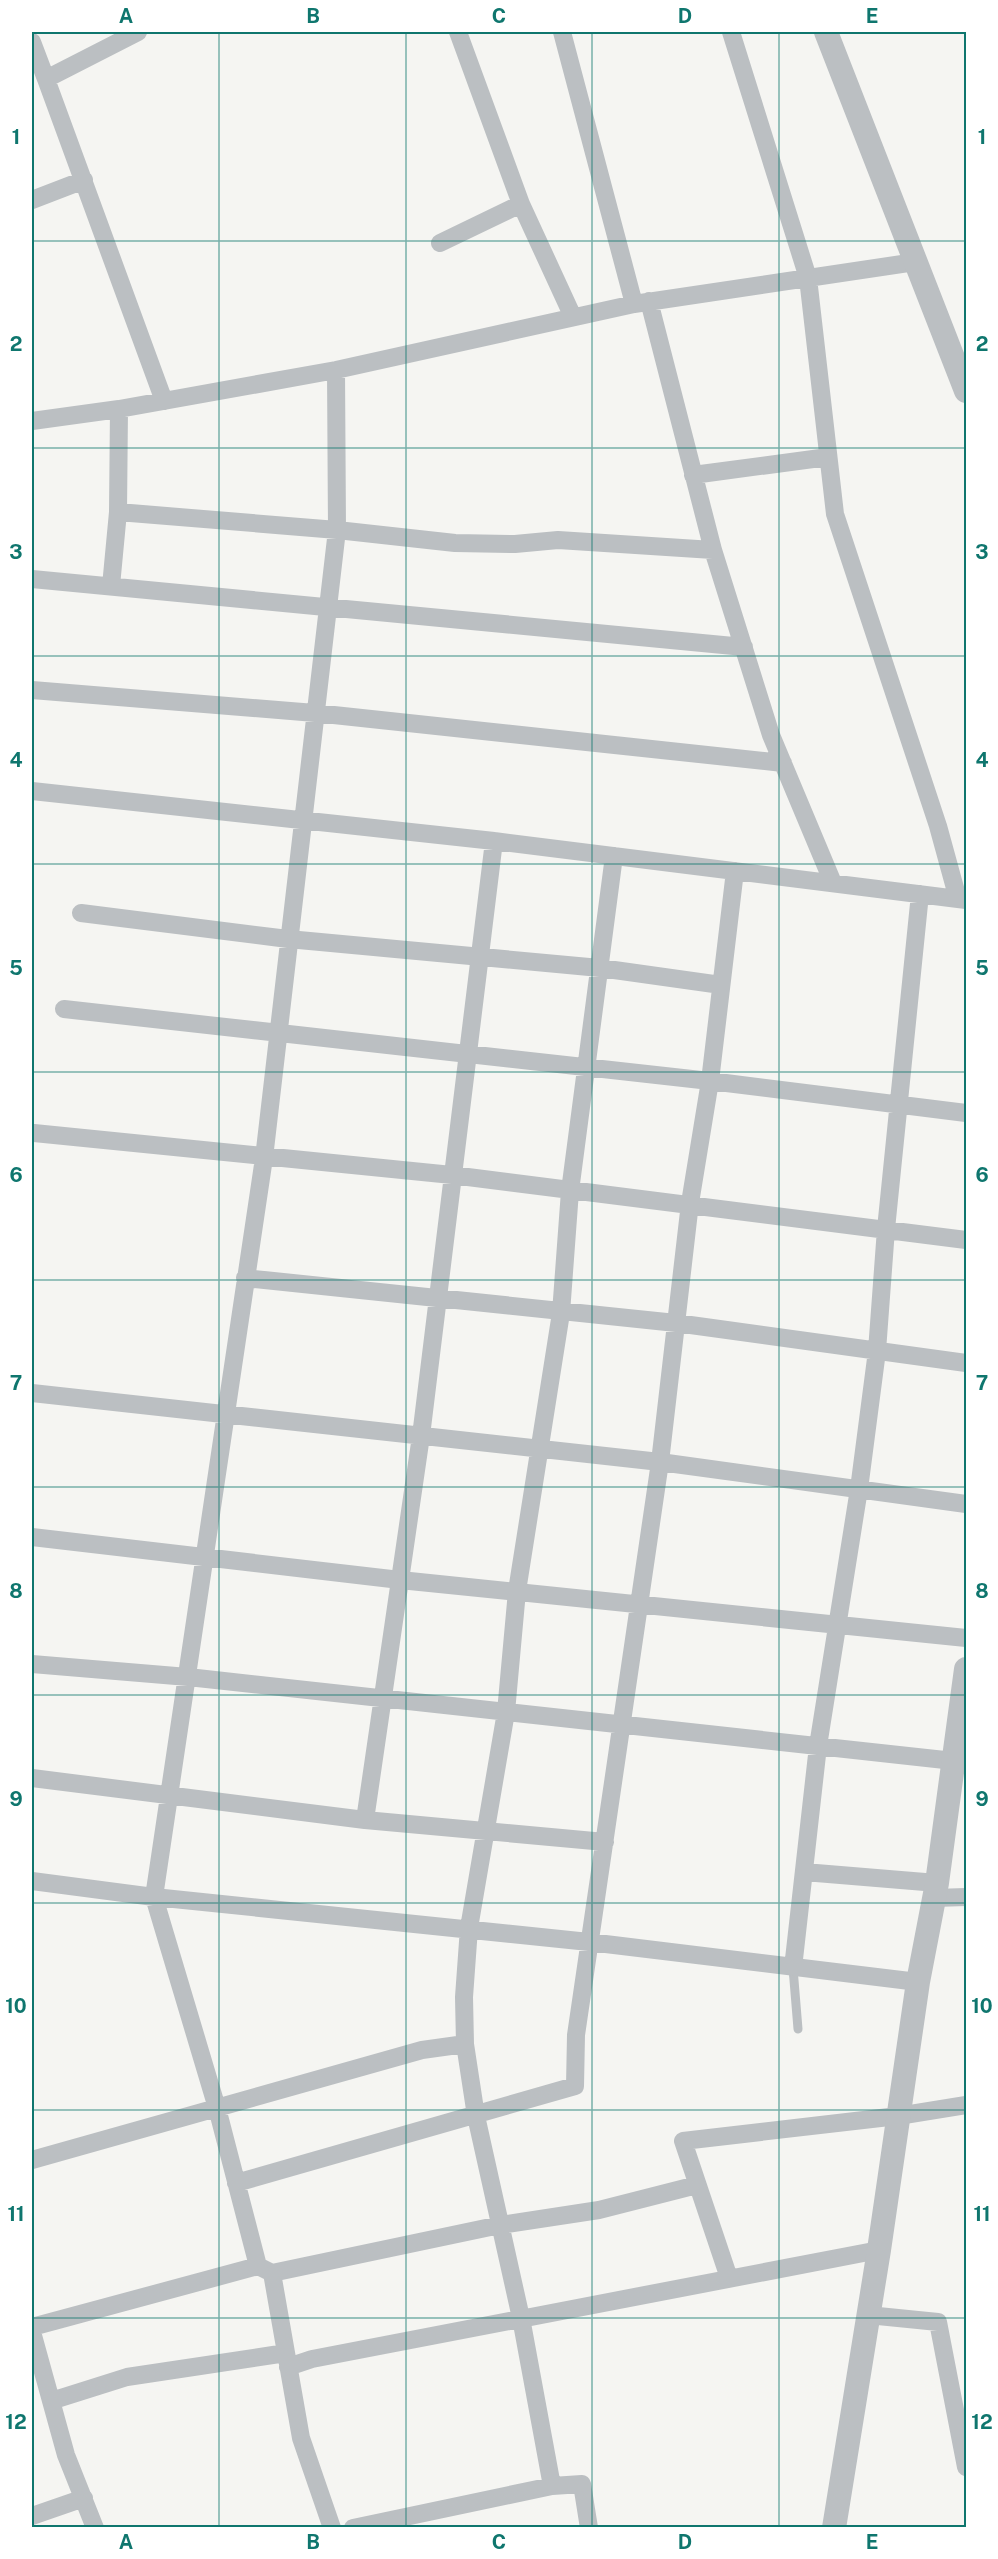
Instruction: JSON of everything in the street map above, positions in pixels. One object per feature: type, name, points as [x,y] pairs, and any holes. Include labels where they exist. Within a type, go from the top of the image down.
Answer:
[{"type":"street","points":[[46,79],[138,32]]},
{"type":"street","points":[[458,32],[521,204],[573,317]]},
{"type":"street","points":[[562,32],[713,550],[771,735],[833,883]]},
{"type":"street","points":[[32,791],[614,856],[962,900],[835,514],[808,278],[731,32]]},
{"type":"street","points":[[826,32],[966,390]]},
{"type":"street","points":[[32,42],[164,401]]},
{"type":"street","points":[[32,200],[84,180]]},
{"type":"street","points":[[440,243],[521,204]]},
{"type":"street","points":[[32,421],[119,409],[336,370],[641,302],[915,262]]},
{"type":"street","points":[[332,2528],[301,2438],[287,2360],[265,2269],[236,2182],[217,2108],[154,1897],[188,1677],[224,1414],[264,1158],[337,530],[336,370]]},
{"type":"street","points":[[111,586],[118,512],[119,409]]},
{"type":"street","points":[[693,475],[828,457]]},
{"type":"street","points":[[118,512],[337,530],[455,543],[515,544],[558,540],[713,550]]},
{"type":"street","points":[[32,579],[744,647]]},
{"type":"street","points":[[32,690],[315,713],[783,763]]},
{"type":"street","points":[[365,1820],[421,1436],[494,842]]},
{"type":"street","points":[[552,2486],[521,2318],[476,2116],[465,2044],[464,1997],[469,1928],[506,1712],[517,1591],[561,1313],[570,1191],[614,856]]},
{"type":"street","points":[[236,2182],[476,2116],[575,2086],[576,2035],[660,1462],[690,1203],[710,1081],[735,871]]},
{"type":"street","points":[[793,1968],[818,1746],[859,1489],[877,1351],[886,1229],[920,894]]},
{"type":"street","points":[[81,913],[288,939],[600,968],[721,985]]},
{"type":"street","points":[[64,1009],[710,1081],[966,1113]]},
{"type":"street","points":[[34,1133],[264,1158],[452,1175],[570,1191],[690,1203],[966,1240]]},
{"type":"street","points":[[245,1278],[561,1313],[676,1323],[966,1363]]},
{"type":"street","points":[[32,1392],[660,1462],[966,1504]]},
{"type":"street","points":[[32,1537],[400,1580],[966,1638]]},
{"type":"street","points":[[32,1664],[188,1677],[818,1746],[957,1767]]},
{"type":"street","points":[[834,2528],[879,2250],[918,1982],[957,1767],[966,1669]]},
{"type":"street","points":[[32,1778],[365,1820],[486,1829],[605,1842]]},
{"type":"street","points":[[804,1872],[966,1897]]},
{"type":"street","points":[[32,1881],[154,1897],[469,1928],[918,1982]]},
{"type":"street","points":[[32,2160],[422,2050],[465,2044]]},
{"type":"street","points":[[729,2278],[683,2141],[898,2116],[966,2105]]},
{"type":"street","points":[[32,2327],[265,2269],[500,2225],[599,2210],[697,2185]]},
{"type":"street","points":[[51,2400],[127,2377],[312,2359],[879,2250]]},
{"type":"street","points":[[868,2315],[938,2322],[966,2467]]},
{"type":"street","points":[[32,2331],[66,2454],[95,2528]]},
{"type":"street","points":[[353,2528],[552,2486],[582,2484],[590,2528]]},
{"type":"street","points":[[32,2516],[84,2498]]},
{"type":"lane","points":[[793,1968],[798,2029]]}]
